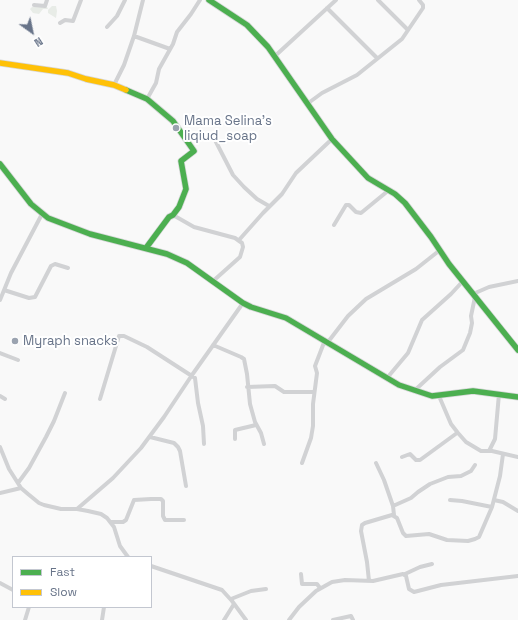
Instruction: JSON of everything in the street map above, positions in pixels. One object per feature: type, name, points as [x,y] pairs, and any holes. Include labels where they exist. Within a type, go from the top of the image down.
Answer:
[{"type":"street","points":[[34,5],[45,6],[47,0]]},
{"type":"street","points":[[60,23],[65,20],[73,21],[81,0]]},
{"type":"street","points":[[107,27],[117,16],[125,0]]},
{"type":"street","points":[[114,85],[124,65],[134,36],[143,0]]},
{"type":"street","points":[[147,99],[156,83],[160,69],[177,32],[200,0]]},
{"type":"street","points":[[209,0],[247,25],[275,56],[332,139],[368,178],[389,190],[405,202],[449,264],[518,350]]},
{"type":"street","points":[[275,56],[336,0]]},
{"type":"street","points":[[378,0],[407,29]]},
{"type":"street","points":[[307,104],[322,93],[357,75],[376,58],[402,39],[407,29],[423,8],[423,5],[419,0]]},
{"type":"street","points":[[327,8],[376,58]]},
{"type":"street","points":[[134,36],[170,50]]},
{"type":"street","points":[[0,63],[68,73],[86,80],[114,85],[147,99],[173,121],[194,151],[181,161],[186,190],[173,215],[168,218],[146,248]]},
{"type":"street","points":[[240,240],[269,206],[282,194],[296,173],[332,139]]},
{"type":"street","points":[[215,140],[233,174],[257,199],[269,206]]},
{"type":"street","points":[[0,164],[26,199],[42,214],[53,220],[90,234],[167,254],[187,263],[243,303],[286,318],[387,378],[414,391],[439,396],[472,390],[518,396]]},
{"type":"street","points":[[334,225],[346,205],[349,205],[356,212],[361,213],[389,190]]},
{"type":"street","points":[[0,300],[11,273],[42,214]]},
{"type":"street","points":[[173,215],[194,227],[240,240],[244,247],[240,257],[212,282]]},
{"type":"street","points":[[302,463],[311,438],[313,426],[314,392],[317,373],[316,366],[326,341],[348,316],[366,299],[416,268],[440,250]]},
{"type":"street","points":[[4,290],[29,298],[35,297],[52,266],[55,264],[68,268]]},
{"type":"street","points":[[474,295],[489,287],[518,281]]},
{"type":"street","points":[[387,378],[408,353],[422,320],[452,294],[463,282]]},
{"type":"street","points":[[414,391],[440,367],[463,350],[472,323],[471,316],[474,295]]},
{"type":"street","points":[[77,509],[113,478],[150,437],[243,303]]},
{"type":"street","points":[[100,399],[119,336],[122,335],[147,346],[195,378],[203,426],[204,444]]},
{"type":"street","points":[[213,345],[243,358],[246,368],[250,404],[264,444]]},
{"type":"street","points":[[0,353],[18,360]]},
{"type":"street","points":[[247,387],[275,386],[284,392],[314,392]]},
{"type":"street","points":[[18,483],[29,468],[46,437],[65,393]]},
{"type":"street","points":[[489,451],[495,439],[499,394]]},
{"type":"street","points":[[0,396],[6,399]]},
{"type":"street","points":[[439,396],[451,424],[457,433],[476,450],[518,457]]},
{"type":"street","points":[[235,439],[235,430],[256,424]]},
{"type":"street","points":[[402,457],[410,454],[416,460],[420,460],[457,433]]},
{"type":"street","points":[[150,437],[174,443],[178,447],[186,486]]},
{"type":"street","points":[[0,447],[9,469],[21,488],[39,503],[44,505],[61,509],[77,509],[101,514],[111,522],[120,546],[127,556]]},
{"type":"street","points":[[376,463],[393,506],[394,515],[406,536],[429,534],[447,540],[468,541],[479,537],[492,507],[500,476],[503,454]]},
{"type":"street","points":[[393,506],[411,498],[430,484],[448,477],[461,476],[471,471],[475,465]]},
{"type":"street","points":[[0,493],[21,488]]},
{"type":"street","points":[[111,522],[123,522],[126,520],[134,500],[152,499],[161,499],[163,501],[163,516],[165,520],[184,520]]},
{"type":"street","points":[[450,500],[478,503],[492,507]]},
{"type":"street","points":[[494,500],[503,502],[518,511]]},
{"type":"street","points":[[369,581],[368,562],[361,528],[364,523],[385,516],[394,515]]},
{"type":"street","points":[[289,620],[299,607],[320,588],[332,582],[338,580],[369,581],[405,574],[420,567],[432,564]]},
{"type":"street","points":[[152,566],[222,590],[231,599],[246,620]]},
{"type":"street","points":[[301,574],[302,584],[318,584],[320,588]]},
{"type":"street","points":[[405,574],[409,589],[414,592],[441,585],[518,576]]},
{"type":"street","points":[[0,583],[12,589]]},
{"type":"street","points":[[231,599],[251,591],[266,589]]},
{"type":"street","points":[[224,620],[234,604]]},
{"type":"street","points":[[26,620],[29,608]]},
{"type":"street","points":[[102,620],[104,608]]},
{"type":"street","points":[[292,615],[295,620]]},
{"type":"street","points":[[333,620],[350,616],[353,620]]},
{"type":"shaded area","points":[[52,6],[56,6],[56,18],[48,13],[48,10]]},
{"type":"shaded area","points":[[32,7],[47,7],[48,9],[43,9],[39,14],[33,13],[30,9]]},
{"type":"traffic: fast","points":[[209,0],[247,25],[268,47],[332,139],[368,178],[395,194],[405,203],[449,264],[518,350]]},
{"type":"traffic: fast","points":[[126,90],[147,99],[173,121],[194,151],[181,161],[186,189],[179,207],[173,215],[169,217],[146,248]]},
{"type":"traffic: fast","points":[[0,164],[31,204],[48,218],[90,234],[167,254],[187,263],[243,303],[286,318],[399,385],[432,396],[473,391],[518,397]]},
{"type":"traffic: slow","points":[[0,63],[68,73],[86,79],[114,85],[126,90]]},
{"type":"place","name":"Mama Selina's liqiud_soap","points":[[176,128]]},
{"type":"place","name":"Myraph snacks","points":[[15,341]]}]
